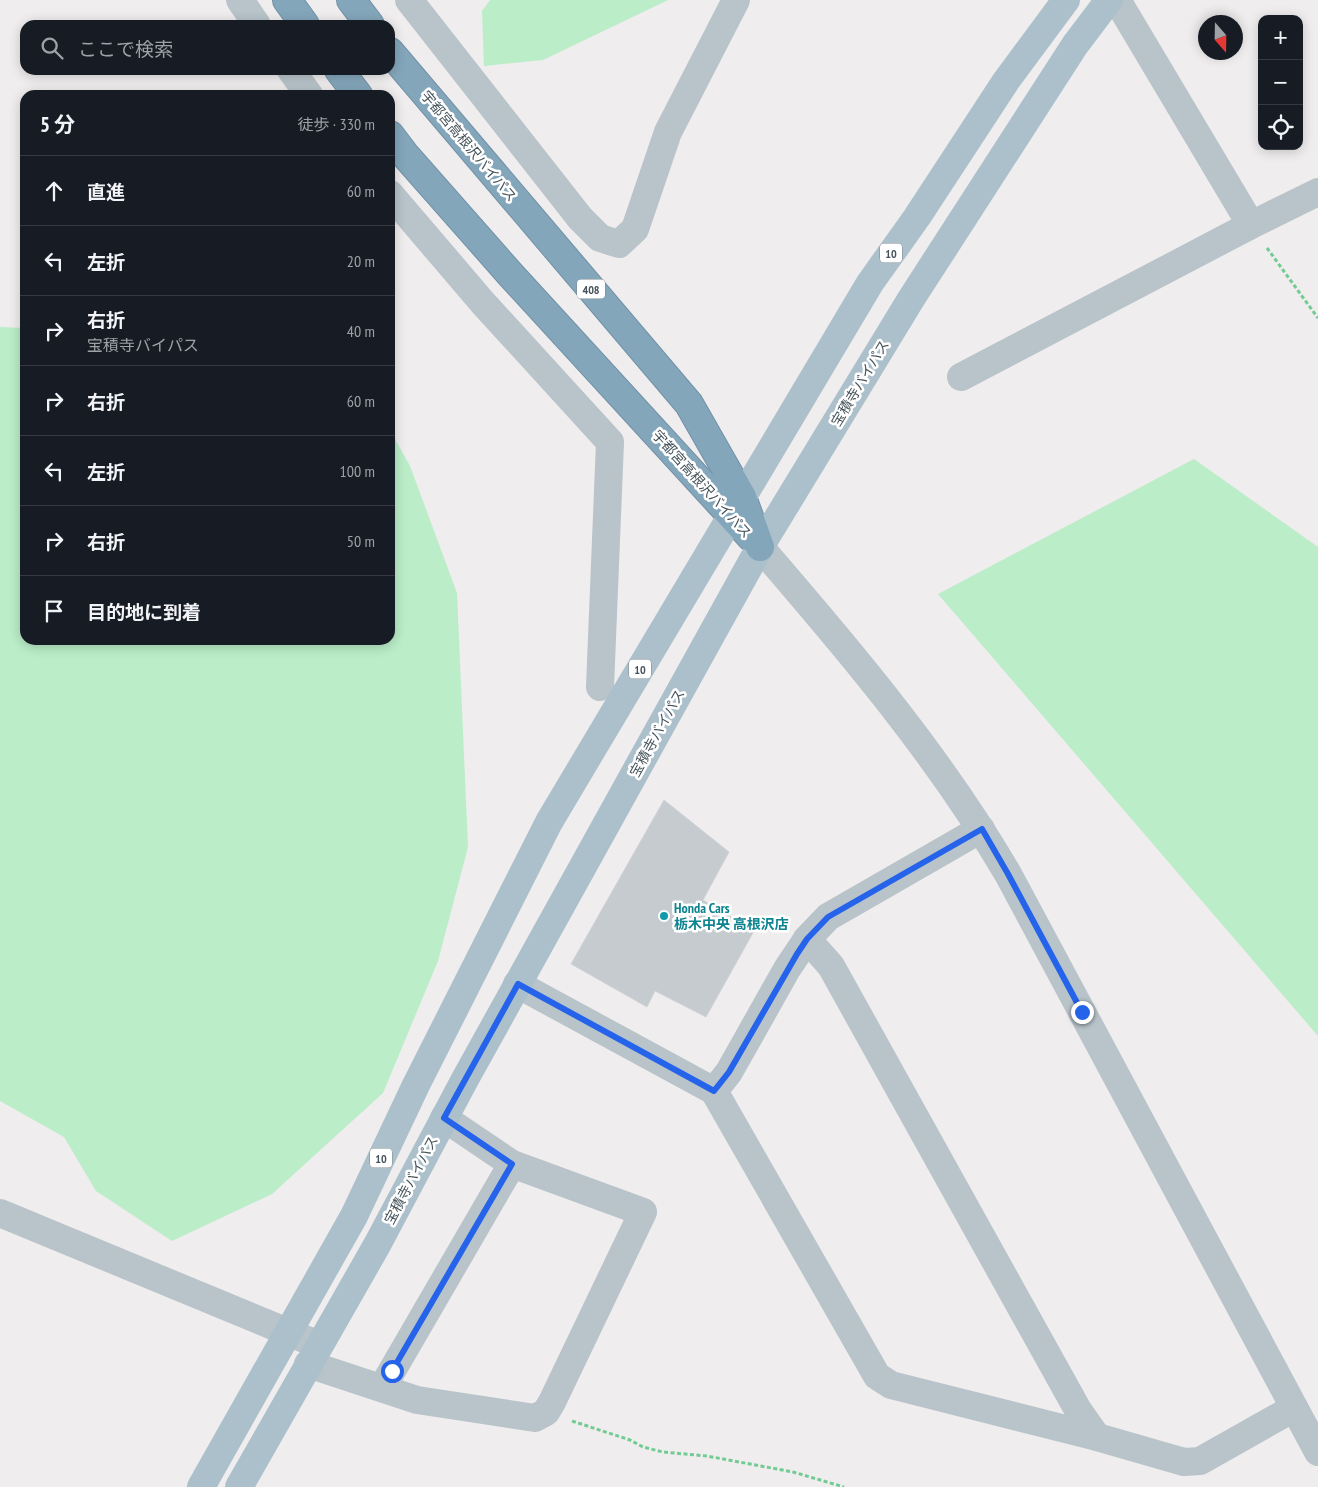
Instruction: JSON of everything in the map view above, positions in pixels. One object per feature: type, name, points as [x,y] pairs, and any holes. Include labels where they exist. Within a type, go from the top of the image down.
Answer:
[{"type":"highway","points":[[287,0],[302,20]]},
{"type":"highway","points":[[351,0],[366,20]]},
{"type":"highway","name":"宇都宮高根沢バイパス","points":[[395,58],[689,404],[736,506],[760,547]]},
{"type":"highway","points":[[343,75],[354,90]]},
{"type":"highway","name":"宇都宮高根沢バイパス","points":[[395,142],[510,274],[736,506]]},
{"type":"main road","name":"10","points":[[201,1487],[354,1216],[416,1085],[549,822],[870,283],[917,217],[1006,81],[1066,0]]},
{"type":"main road","name":"宝積寺バイパス","points":[[239,1487],[377,1245],[444,1118],[760,547],[916,290],[1074,45],[1109,0]]},
{"type":"street","points":[[240,0],[254,20]]},
{"type":"street","points":[[409,0],[580,218],[600,238],[619,244],[635,229],[668,132],[736,0]]},
{"type":"street","points":[[1116,0],[1251,225]]},
{"type":"street","points":[[294,75],[305,90]]},
{"type":"street","points":[[960,377],[1318,192]]},
{"type":"street","points":[[395,200],[484,303],[610,442],[600,687]]},
{"type":"street","points":[[760,547],[907,725],[982,829],[1013,883],[1318,1452]]},
{"type":"street","points":[[714,1091],[729,1072],[807,939],[828,917],[982,829]]},
{"type":"street","points":[[807,939],[831,966],[1078,1410],[1096,1437]]},
{"type":"street","points":[[518,984],[714,1091],[877,1376],[891,1385],[1096,1437],[1184,1462],[1200,1461],[1294,1408]]},
{"type":"street","points":[[0,1213],[289,1333],[314,1354],[382,1388],[417,1400],[536,1418],[546,1412],[552,1402],[643,1212],[512,1164],[444,1118]]},
{"type":"street","points":[[382,1388],[512,1164]]},
{"type":"path","points":[[1251,225],[1318,318]]},
{"type":"path","points":[[546,1412],[630,1440],[643,1447],[663,1452],[707,1456],[793,1472],[844,1487]]},
{"type":"green space","points":[[490,0],[668,0],[543,60],[484,66],[482,11]]},
{"type":"green space","points":[[0,327],[20,328],[20,645],[395,645],[395,439],[410,466],[457,593],[468,847],[438,961],[383,1093],[272,1194],[172,1241],[96,1191],[64,1137],[0,1101]]},
{"type":"green space","points":[[1194,459],[1318,547],[1318,1036],[938,594]]},
{"type":"building","name":"Honda Cars 栃木中央 高根沢店","points":[[664,800],[729,852],[703,900],[754,931],[706,1017],[655,991],[647,1007],[571,964]]},
{"type":"place","name":"Honda Cars 栃木中央 高根沢店","points":[[664,916]]},
{"type":"route","points":[[392,1371],[512,1164],[444,1118],[518,984],[714,1091],[729,1072],[797,954],[807,939],[828,917],[982,829],[1082,1012]]}]
